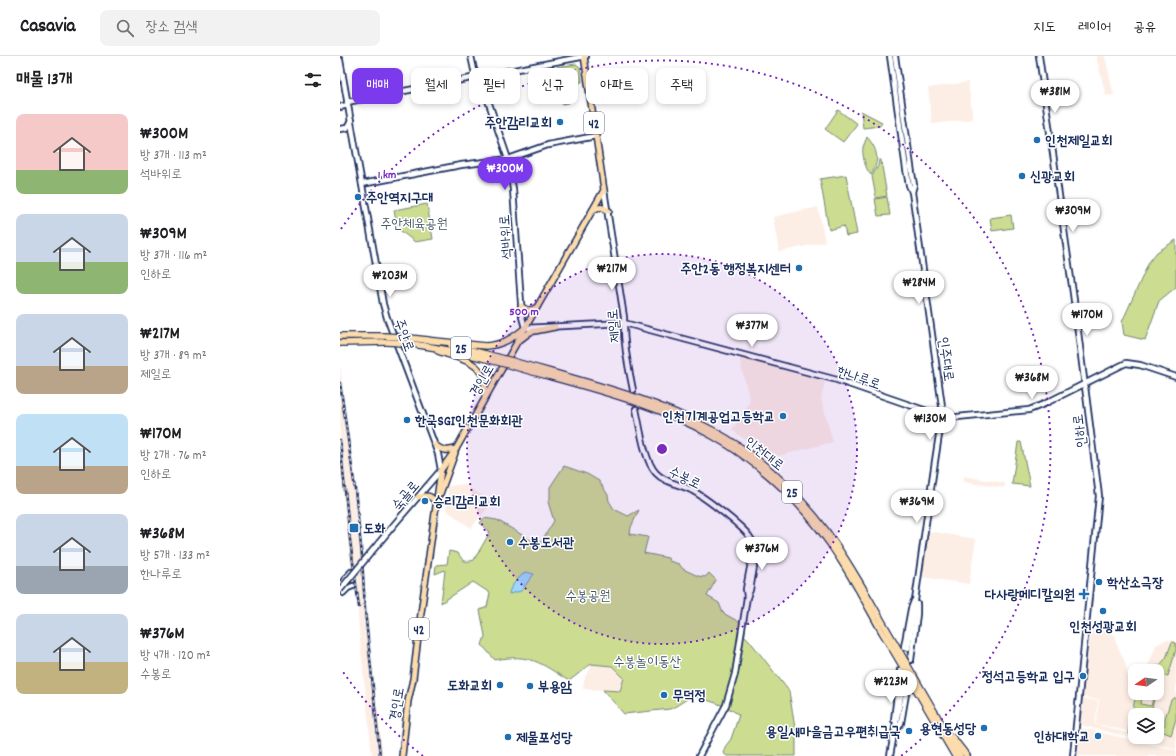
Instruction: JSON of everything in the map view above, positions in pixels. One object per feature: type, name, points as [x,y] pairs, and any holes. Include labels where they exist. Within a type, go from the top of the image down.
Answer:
[{"type":"highway","points":[[425,343],[494,346],[513,338],[525,328]]},
{"type":"highway","name":"인천대로","points":[[340,336],[400,337],[454,351],[496,359],[634,396],[682,415],[716,432],[737,445],[784,482],[813,514],[844,556],[960,756]]},
{"type":"highway","name":"인천대로","points":[[340,343],[425,343]]},
{"type":"highway","points":[[425,343],[464,359],[479,369],[486,385],[485,397]]},
{"type":"highway","name":"인천대로","points":[[511,363],[633,400],[681,420],[713,436],[753,463],[780,486],[810,518],[839,558],[955,756]]},
{"type":"highway","points":[[946,731],[967,756]]},
{"type":"main road","name":"석바위로","points":[[470,56],[473,68]]},
{"type":"main road","points":[[520,69],[585,56]]},
{"type":"main road","name":"42","points":[[585,56],[604,190]]},
{"type":"main road","name":"인주대로","points":[[890,56],[907,174],[912,192],[942,406],[942,417],[916,598]]},
{"type":"main road","name":"인주대로","points":[[895,56],[914,184],[912,192]]},
{"type":"main road","name":"인하로","points":[[1039,56],[1085,383],[1090,434],[1099,496],[1072,756]]},
{"type":"main road","name":"주안로","points":[[340,60],[380,292],[387,318],[435,445],[441,470]]},
{"type":"main road","points":[[340,107],[347,104],[469,79]]},
{"type":"main road","name":"석바위로","points":[[489,104],[508,159],[513,190],[521,306],[525,328]]},
{"type":"main road","points":[[340,129],[347,128],[351,121]]},
{"type":"main road","points":[[362,184],[461,165],[508,159],[548,145],[596,136]]},
{"type":"main road","name":"경인로","points":[[402,756],[408,701],[413,679],[441,470],[456,449],[604,190]]},
{"type":"main road","name":"제일로","points":[[604,190],[609,211],[624,322],[623,334],[626,360],[633,390]]},
{"type":"main road","points":[[592,210],[599,207],[609,211]]},
{"type":"main road","points":[[521,306],[527,310],[533,310],[538,306]]},
{"type":"main road","name":"한나루로","points":[[525,328],[624,322],[837,380],[942,417],[952,418],[1029,410],[1126,363],[1140,365],[1176,377]]},
{"type":"main road","points":[[517,342],[530,332],[555,327]]},
{"type":"main road","name":"수봉로","points":[[636,410],[647,459],[655,473],[661,478],[698,494],[744,530],[752,540],[756,555],[750,590],[747,597],[735,674],[726,705],[699,756]]},
{"type":"main road","points":[[418,497],[426,495],[429,496],[436,503],[452,464],[456,449],[444,451],[440,450],[435,445]]},
{"type":"main road","name":"숙골로","points":[[341,592],[392,527],[441,470]]},
{"type":"main road","points":[[340,585],[351,572]]},
{"type":"main road","points":[[341,592],[353,586]]},
{"type":"main road","points":[[906,648],[911,609],[916,598]]},
{"type":"main road","points":[[911,660],[917,614],[916,598]]},
{"type":"main road","points":[[895,732],[894,713],[900,670]]},
{"type":"main road","points":[[890,756],[906,680]]},
{"type":"shaded area","points":[[1096,56],[1105,56],[1114,95],[1106,96]]},
{"type":"shaded area","points":[[968,82],[973,119],[932,124],[928,88]]},
{"type":"shaded area","points":[[818,207],[825,242],[779,252],[773,217]]},
{"type":"shaded area","name":"인천기계공업고등학교","points":[[740,358],[825,382],[821,399],[833,442],[770,458],[732,430],[750,401]]},
{"type":"shaded area","points":[[340,364],[348,434],[355,476],[371,657],[383,756],[372,756],[357,599],[350,558],[340,459]]},
{"type":"shaded area","points":[[964,476],[1005,483],[1004,488],[963,482]]},
{"type":"shaded area","points":[[465,484],[492,503],[471,528],[446,510],[448,486]]},
{"type":"shaded area","points":[[928,531],[976,539],[969,584],[921,577]]},
{"type":"shaded area","points":[[1108,630],[1116,636],[1116,643],[1125,662],[1128,677],[1128,700],[1133,700],[1132,708],[1128,708],[1127,731],[1096,724],[1099,700],[1082,697],[1091,631]]},
{"type":"shaded area","points":[[1165,640],[1176,641],[1176,749],[1156,744],[1164,744],[1164,708],[1136,708],[1138,700],[1164,700],[1164,664],[1149,664],[1156,645]]},
{"type":"shaded area","points":[[591,664],[612,666],[624,678],[620,691],[583,689],[585,676],[590,670]]},
{"type":"shaded area","points":[[1082,698],[1098,701],[1095,724],[1128,733],[1128,737],[1080,725]]},
{"type":"shaded area","name":"인하대학교","points":[[1081,728],[1128,739],[1128,744],[1150,744],[1176,750],[1176,756],[1078,756]]},
{"type":"green space","points":[[576,64],[580,67],[582,82],[578,83],[578,68],[557,67]]},
{"type":"green space","points":[[838,110],[857,124],[843,142],[825,129]]},
{"type":"green space","points":[[861,111],[882,122],[880,126],[863,128]]},
{"type":"green space","points":[[867,137],[874,146],[877,160],[871,175],[864,162],[863,154],[863,147]]},
{"type":"green space","points":[[879,160],[881,160],[887,196],[876,198],[872,176],[878,166]]},
{"type":"green space","points":[[846,175],[857,234],[846,236],[844,226],[829,230],[820,179]]},
{"type":"green space","points":[[887,197],[890,215],[878,216],[875,199]]},
{"type":"green space","name":"주안체육공원","points":[[427,204],[433,239],[415,242],[397,228],[394,210]]},
{"type":"green space","points":[[1011,215],[1013,228],[992,231],[990,218]]},
{"type":"green space","points":[[1176,240],[1176,287],[1159,301],[1145,340],[1124,335],[1122,322],[1149,262],[1157,252]]},
{"type":"green space","points":[[1018,442],[1021,442],[1030,486],[1012,484]]},
{"type":"green space","name":"수봉공원","points":[[564,466],[587,474],[599,481],[608,495],[609,501],[614,509],[628,516],[639,510],[631,527],[630,534],[648,537],[644,553],[668,558],[669,561],[679,564],[683,569],[698,576],[705,577],[709,573],[716,580],[707,596],[719,603],[723,613],[741,623],[740,631],[749,640],[789,691],[796,734],[796,756],[727,756],[723,753],[725,747],[731,739],[739,715],[722,705],[692,696],[670,709],[624,714],[603,690],[620,691],[624,678],[612,666],[591,664],[569,681],[535,661],[518,658],[495,660],[482,645],[485,636],[480,610],[487,607],[490,593],[473,582],[441,603],[445,570],[435,574],[436,565],[447,564],[449,551],[458,553],[464,561],[474,560],[490,532],[480,523],[484,518],[497,520],[539,545],[554,521],[548,502],[550,499],[550,487]]},
{"type":"green space","points":[[1172,642],[1176,643],[1176,650],[1168,676],[1164,675],[1164,664],[1161,664],[1166,658]]},
{"type":"green space","points":[[1176,698],[1176,719],[1171,735],[1164,732],[1164,726],[1171,700]]},
{"type":"green space","points":[[1135,700],[1142,700],[1141,704],[1151,706],[1154,700],[1152,708],[1133,708]]},
{"type":"water","points":[[526,572],[534,574],[521,591],[509,594],[509,591],[513,585]]},
{"type":"tunnel","points":[[904,678],[908,648]]},
{"type":"railway","points":[[340,383],[355,489],[362,556],[365,610],[380,756]]},
{"type":"railway","points":[[340,440],[350,540],[359,607]]},
{"type":"place","name":"주안감리교회","points":[[560,122]]},
{"type":"place","name":"인천제일교회","points":[[1037,140]]},
{"type":"place","name":"신광교회","points":[[1022,176]]},
{"type":"place","name":"주안역지구대","points":[[358,197]]},
{"type":"place","name":"주안2동 행정복지센터","points":[[799,268]]},
{"type":"place","name":"인천기계공업고등학교","points":[[783,416]]},
{"type":"place","name":"한국SGI인천문화회관","points":[[407,420]]},
{"type":"place","name":"승리감리교회","points":[[425,501]]},
{"type":"place","name":"도화","points":[[354,528]]},
{"type":"place","name":"수봉도서관","points":[[510,542]]},
{"type":"place","name":"학산소극장","points":[[1099,582]]},
{"type":"place","name":"다사랑메디칼의원","points":[[1084,594]]},
{"type":"place","name":"인천성광교회","points":[[1103,611]]},
{"type":"place","name":"정석고등학교 입구","points":[[1083,676]]},
{"type":"place","name":"도화교회","points":[[500,685]]},
{"type":"place","name":"부용암","points":[[530,686]]},
{"type":"place","name":"무덕정","points":[[664,695]]},
{"type":"place","name":"용현동성당","points":[[984,728]]},
{"type":"place","name":"용일새마을금고우편취급국","points":[[909,731]]},
{"type":"place","name":"인하대학교","points":[[1098,736]]},
{"type":"place","name":"제물포성당","points":[[508,737]]},
{"type":"park label","name":"수봉놀이동산","points":[[647,661]]}]
